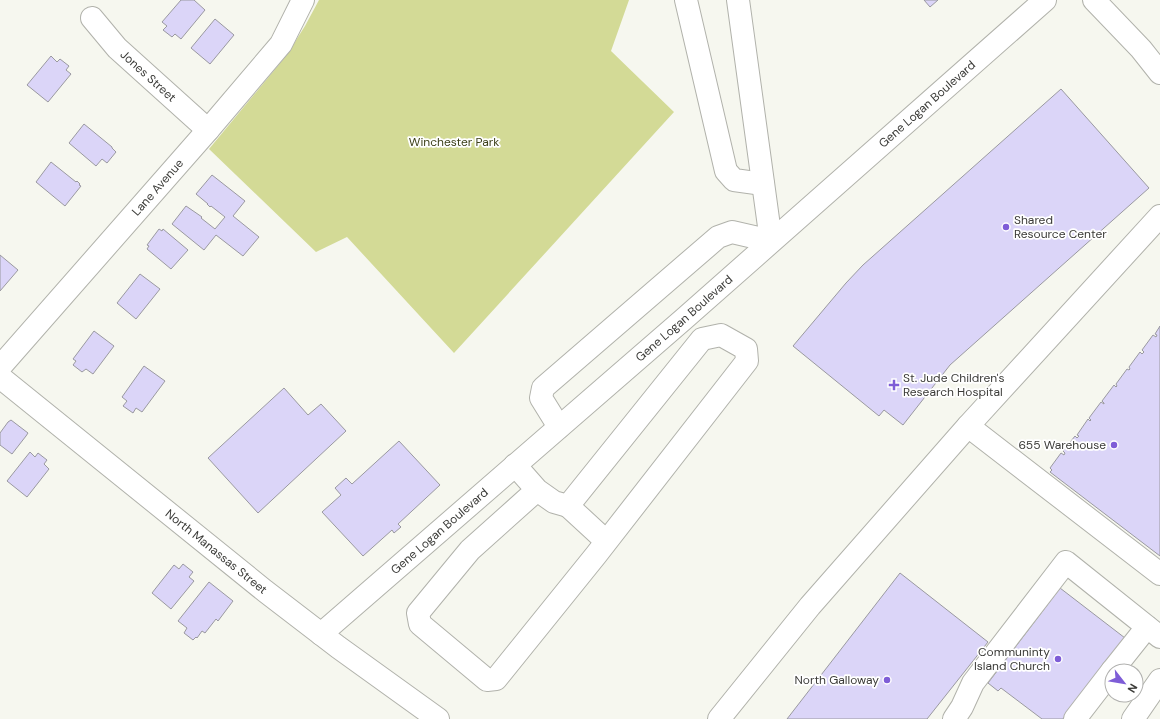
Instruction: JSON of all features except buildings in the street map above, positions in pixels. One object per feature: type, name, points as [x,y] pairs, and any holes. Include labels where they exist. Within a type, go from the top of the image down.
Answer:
[{"type":"street","name":"Lane Avenue","points":[[0,367],[208,130],[281,44],[303,0]]},
{"type":"street","points":[[686,0],[726,171],[734,180],[763,184]]},
{"type":"street","points":[[559,427],[541,398],[543,388],[718,237],[732,232],[771,241],[738,0]]},
{"type":"street","name":"Gene Logan Boulevard","points":[[321,634],[515,466],[1046,0]]},
{"type":"street","points":[[1094,0],[1141,49],[1160,73]]},
{"type":"street","name":"Jones Street","points":[[92,18],[117,48],[208,130]]},
{"type":"street","points":[[719,719],[810,606],[968,426],[1160,216]]},
{"type":"street","points":[[537,490],[470,550],[418,613],[420,624],[487,680],[496,679],[747,361],[746,349],[721,335],[702,339],[568,506]]},
{"type":"street","name":"North Manassas Street","points":[[0,376],[265,591],[429,716]]},
{"type":"street","points":[[968,426],[1160,574]]},
{"type":"street","points":[[515,466],[537,490],[554,502],[568,506],[606,541]]},
{"type":"street","points":[[954,719],[962,707],[973,683],[1066,562],[1153,632],[1120,663]]},
{"type":"street","points":[[1133,719],[1160,680]]},
{"type":"street","points":[[1074,719],[1104,681]]},
{"type":"green space","name":"Winchester Park","points":[[319,0],[629,0],[611,51],[674,112],[454,353],[347,237],[316,252],[209,149],[286,56]]},
{"type":"place","name":"Shared Resource Center","points":[[1006,227]]},
{"type":"place","name":"St. Jude Children's Research Hospital","points":[[894,385]]},
{"type":"place","name":"655 Warehouse","points":[[1114,445]]},
{"type":"place","name":"Communinty Island Church","points":[[1058,659]]},
{"type":"place","name":"North Galloway","points":[[887,680]]}]
